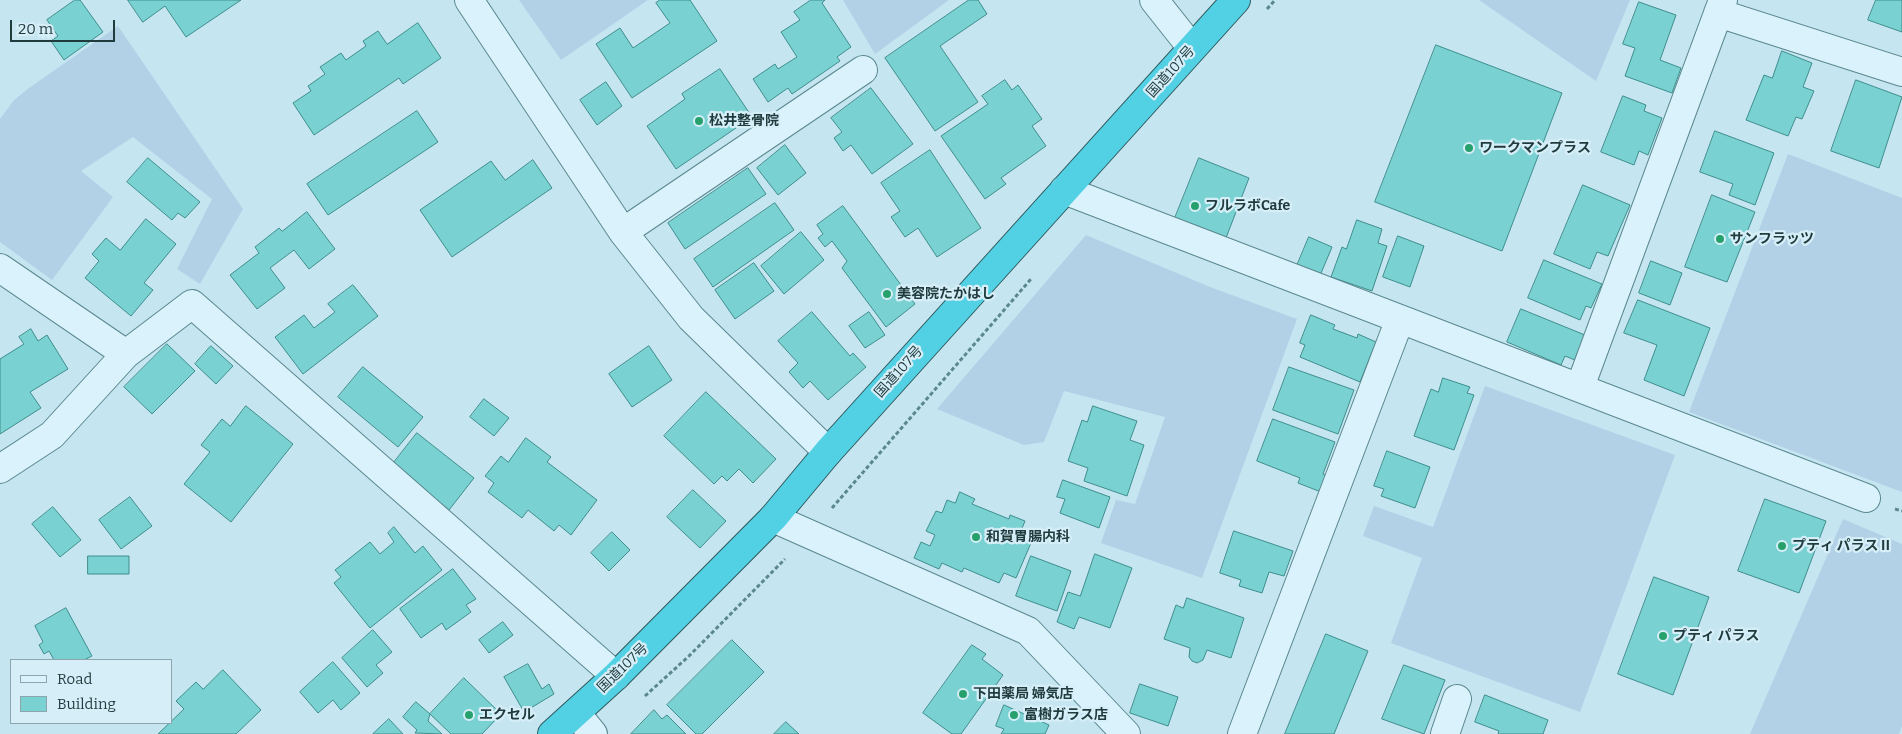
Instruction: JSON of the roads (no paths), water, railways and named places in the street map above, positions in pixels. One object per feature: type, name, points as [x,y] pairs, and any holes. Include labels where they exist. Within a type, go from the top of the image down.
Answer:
[{"type":"highway","name":"国道107号","points":[[552,734],[616,676],[773,518],[828,452],[1236,0]]},
{"type":"street","points":[[469,0],[623,232],[690,318],[828,452]]},
{"type":"street","points":[[1154,0],[1192,48]]},
{"type":"street","points":[[1580,387],[1721,7],[1902,72]]},
{"type":"street","points":[[623,232],[863,70]]},
{"type":"street","points":[[1064,190],[1866,498]]},
{"type":"street","points":[[0,268],[126,354]]},
{"type":"street","points":[[0,469],[52,435],[126,354],[192,304],[616,676]]},
{"type":"street","points":[[1242,734],[1400,318]]},
{"type":"street","points":[[773,518],[1028,631],[1126,734]]},
{"type":"street","points":[[1445,734],[1457,699]]},
{"type":"street","points":[[576,713],[593,734]]},
{"type":"place","name":"松井整骨院","points":[[699,121]]},
{"type":"place","name":"ワークマンプラス","points":[[1469,148]]},
{"type":"place","name":"フルラボCafe","points":[[1195,206]]},
{"type":"place","name":"サンフラッツ","points":[[1720,239]]},
{"type":"place","name":"美容院たかはし","points":[[887,294]]},
{"type":"place","name":"和賀胃腸内科","points":[[976,537]]},
{"type":"place","name":"プティ パラスⅡ","points":[[1782,546]]},
{"type":"place","name":"プティ パラス","points":[[1663,636]]},
{"type":"place","name":"下田薬局 婦気店","points":[[963,694]]},
{"type":"place","name":"エクセル","points":[[469,715]]},
{"type":"place","name":"富樹ガラス店","points":[[1014,715]]}]
